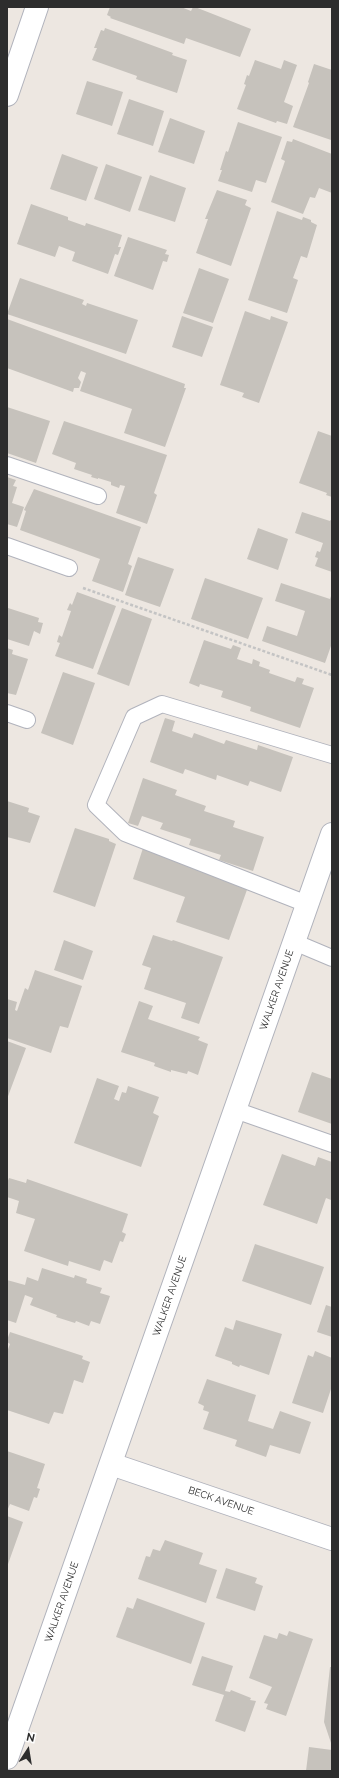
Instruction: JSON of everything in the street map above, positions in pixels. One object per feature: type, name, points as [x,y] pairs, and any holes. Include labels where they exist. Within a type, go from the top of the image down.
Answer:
[{"type":"street","points":[[7,95],[37,7]]},
{"type":"street","name":"WALKER AVENUE","points":[[7,1758],[332,834]]},
{"type":"street","name":"BECK AVENUE","points":[[111,1464],[332,1539]]},
{"type":"lane","points":[[7,465],[98,496]]},
{"type":"lane","points":[[7,546],[69,568]]},
{"type":"lane","points":[[307,904],[124,833],[96,805],[134,717],[162,704],[332,755]]},
{"type":"lane","points":[[7,713],[27,720]]},
{"type":"lane","points":[[294,942],[332,958]]},
{"type":"lane","points":[[235,1110],[332,1144]]},
{"type":"path","points":[[79,587],[332,675]]},
{"type":"building","points":[[110,7],[181,7],[191,11],[193,7],[195,7],[251,29],[240,57],[186,38],[184,44],[110,18],[111,17],[107,15]]},
{"type":"building","points":[[105,28],[173,53],[172,55],[187,60],[177,93],[136,79],[137,76],[92,60],[97,48],[94,48],[101,30],[104,31]]},
{"type":"building","points":[[255,60],[281,69],[284,60],[297,65],[284,102],[293,106],[287,124],[277,121],[276,123],[237,109],[246,85],[244,84],[247,75],[249,76]]},
{"type":"building","points":[[314,64],[332,70],[331,140],[293,127],[309,83],[308,82]]},
{"type":"building","points":[[87,81],[123,92],[112,126],[76,114]]},
{"type":"building","points":[[129,99],[164,111],[153,146],[117,134]]},
{"type":"building","points":[[170,118],[205,131],[194,164],[158,152]]},
{"type":"building","points":[[238,122],[282,137],[266,183],[256,180],[252,192],[218,181],[226,151],[228,152]]},
{"type":"building","points":[[293,139],[332,154],[332,193],[319,188],[315,198],[310,197],[303,214],[271,202],[285,161],[281,159],[287,141],[292,142]]},
{"type":"building","points":[[62,154],[98,167],[86,201],[50,189]]},
{"type":"building","points":[[106,164],[142,177],[130,212],[94,199]]},
{"type":"building","points":[[150,175],[186,188],[175,222],[138,210]]},
{"type":"building","points":[[217,190],[247,200],[245,205],[251,208],[231,266],[196,253],[208,219],[205,219]]},
{"type":"building","points":[[31,204],[68,217],[68,220],[85,226],[86,223],[122,235],[118,247],[121,247],[118,255],[115,254],[108,274],[72,261],[75,252],[59,246],[55,257],[17,244]]},
{"type":"building","points":[[277,211],[302,220],[303,217],[311,220],[311,222],[317,225],[307,258],[301,256],[293,278],[298,280],[287,313],[248,300]]},
{"type":"building","points":[[128,237],[167,250],[165,254],[169,255],[167,262],[163,261],[153,290],[114,276]]},
{"type":"building","points":[[199,268],[229,279],[213,323],[183,313]]},
{"type":"building","points":[[20,278],[84,300],[82,304],[86,306],[87,303],[138,320],[126,354],[7,314]]},
{"type":"building","points":[[245,311],[270,320],[271,316],[288,322],[259,403],[242,397],[244,393],[220,385]]},
{"type":"building","points":[[182,316],[213,327],[202,357],[172,347]]},
{"type":"building","points":[[7,319],[185,384],[184,388],[186,388],[165,447],[124,433],[132,409],[80,391],[86,373],[81,371],[78,378],[81,382],[79,388],[74,388],[73,392],[7,368]]},
{"type":"building","points":[[7,407],[50,421],[36,463],[7,453]]},
{"type":"building","points":[[64,421],[167,455],[154,493],[157,495],[147,524],[116,513],[125,486],[120,485],[119,488],[111,485],[111,482],[91,477],[92,475],[74,469],[76,463],[52,454]]},
{"type":"building","points":[[318,431],[332,436],[332,497],[326,495],[327,493],[299,483]]},
{"type":"building","points":[[7,477],[16,480],[13,486],[17,487],[12,503],[24,507],[17,527],[7,524]]},
{"type":"building","points":[[34,489],[141,527],[128,564],[132,566],[123,592],[92,581],[100,559],[20,530],[26,511],[24,510]]},
{"type":"building","points":[[302,512],[332,521],[332,572],[315,566],[318,558],[315,557],[317,551],[320,552],[323,543],[295,533]]},
{"type":"building","points":[[258,528],[288,539],[278,570],[247,559]]},
{"type":"building","points":[[138,557],[174,569],[160,607],[125,595]]},
{"type":"building","points":[[205,578],[263,598],[248,639],[191,619]]},
{"type":"building","points":[[281,583],[330,599],[332,593],[332,643],[325,663],[262,641],[267,626],[297,636],[305,611],[275,601]]},
{"type":"building","points":[[77,592],[116,606],[93,669],[55,656],[60,643],[57,642],[59,635],[62,637],[71,611],[67,610],[70,603],[72,605]]},
{"type":"building","points":[[8,608],[39,618],[38,622],[43,623],[40,634],[34,631],[29,646],[7,639]]},
{"type":"building","points":[[122,608],[152,619],[129,686],[97,674]]},
{"type":"building","points":[[204,640],[231,649],[233,645],[241,648],[237,659],[252,664],[253,659],[260,662],[259,666],[270,670],[269,673],[295,682],[297,677],[304,679],[302,684],[314,688],[300,728],[250,711],[251,707],[221,697],[223,691],[200,684],[199,687],[189,683]]},
{"type":"building","points":[[7,648],[13,650],[12,654],[28,659],[16,695],[7,693]]},
{"type":"building","points":[[63,672],[95,683],[73,745],[41,733]]},
{"type":"building","points":[[165,718],[175,721],[172,731],[192,738],[194,733],[224,744],[226,740],[257,750],[258,745],[293,757],[281,792],[250,781],[248,786],[217,775],[216,780],[185,769],[183,774],[150,762]]},
{"type":"building","points":[[143,778],[177,790],[175,795],[206,806],[204,811],[235,821],[233,827],[264,837],[253,871],[219,860],[221,855],[189,845],[191,839],[160,829],[163,823],[142,816],[138,826],[128,823]]},
{"type":"building","points":[[7,801],[29,808],[28,812],[40,816],[30,843],[7,837]]},
{"type":"building","points":[[75,828],[109,839],[109,841],[116,844],[95,907],[53,892]]},
{"type":"building","points":[[143,848],[200,868],[199,871],[248,887],[229,940],[176,922],[185,897],[133,879]]},
{"type":"building","points":[[153,935],[172,941],[173,940],[223,957],[199,1024],[181,1018],[186,1003],[144,989],[151,968],[142,965]]},
{"type":"building","points":[[64,940],[93,951],[83,980],[54,970]]},
{"type":"building","points":[[35,970],[82,986],[68,1028],[60,1026],[51,1053],[7,1038],[7,999],[17,1002],[15,1010],[17,1011],[25,988],[28,990]]},
{"type":"building","points":[[139,1001],[153,1006],[148,1019],[200,1037],[198,1040],[208,1044],[198,1075],[188,1071],[187,1074],[171,1070],[171,1072],[154,1066],[155,1063],[121,1052]]},
{"type":"building","points":[[7,1041],[26,1048],[7,1099]]},
{"type":"building","points":[[312,1072],[332,1079],[332,1124],[298,1112]]},
{"type":"building","points":[[97,1078],[119,1086],[114,1099],[119,1101],[122,1092],[126,1093],[128,1086],[159,1097],[153,1113],[159,1116],[141,1167],[74,1143]]},
{"type":"building","points":[[282,1154],[315,1166],[318,1157],[332,1162],[332,1197],[331,1200],[326,1198],[317,1224],[263,1205]]},
{"type":"building","points":[[9,1178],[26,1183],[27,1179],[128,1214],[122,1232],[126,1234],[123,1242],[120,1241],[112,1263],[104,1260],[100,1271],[69,1261],[68,1266],[24,1251],[35,1219],[16,1213],[19,1201],[7,1197],[7,1183]]},
{"type":"building","points":[[255,1244],[324,1267],[311,1305],[242,1281]]},
{"type":"building","points":[[42,1268],[74,1278],[75,1275],[87,1279],[86,1283],[102,1288],[100,1293],[110,1296],[100,1324],[91,1321],[89,1326],[76,1321],[75,1323],[56,1317],[57,1315],[30,1305],[33,1298],[25,1295],[16,1323],[7,1320],[7,1280],[25,1285],[27,1277],[38,1281]]},
{"type":"building","points":[[326,1305],[332,1307],[332,1337],[317,1332]]},
{"type":"building","points":[[236,1320],[282,1334],[269,1375],[240,1365],[239,1367],[232,1364],[232,1362],[215,1356],[225,1327],[233,1330]]},
{"type":"building","points":[[10,1332],[83,1356],[82,1359],[90,1362],[83,1383],[74,1380],[63,1414],[54,1412],[49,1424],[7,1410],[7,1352],[10,1344],[7,1340]]},
{"type":"building","points":[[315,1351],[332,1358],[332,1386],[323,1413],[292,1403],[308,1355],[313,1357]]},
{"type":"building","points":[[207,1379],[256,1395],[248,1421],[273,1429],[280,1411],[311,1422],[300,1454],[270,1445],[266,1457],[235,1446],[237,1440],[203,1429],[209,1412],[203,1410],[204,1406],[198,1403]]},
{"type":"building","points":[[7,1451],[45,1464],[37,1488],[40,1489],[37,1498],[34,1497],[29,1511],[10,1504],[7,1511]]},
{"type":"building","points":[[7,1516],[23,1522],[7,1567]]},
{"type":"building","points":[[165,1540],[203,1553],[199,1564],[217,1570],[206,1603],[138,1579],[146,1556],[150,1557],[153,1549],[160,1551]]},
{"type":"building","points":[[226,1568],[257,1578],[255,1583],[263,1586],[255,1611],[216,1598]]},
{"type":"building","points":[[137,1598],[205,1623],[191,1664],[116,1637],[127,1607],[133,1609]]},
{"type":"building","points":[[289,1631],[313,1639],[286,1716],[266,1709],[268,1704],[264,1703],[272,1687],[249,1678],[264,1635],[277,1639],[279,1633],[287,1636]]},
{"type":"building","points":[[202,1656],[233,1666],[225,1691],[230,1692],[231,1690],[251,1698],[250,1700],[256,1701],[245,1732],[215,1721],[224,1695],[192,1685]]},
{"type":"building","points":[[330,1667],[332,1667],[332,1746],[324,1722]]},
{"type":"building","points":[[309,1747],[332,1750],[332,1771],[306,1771]]}]
